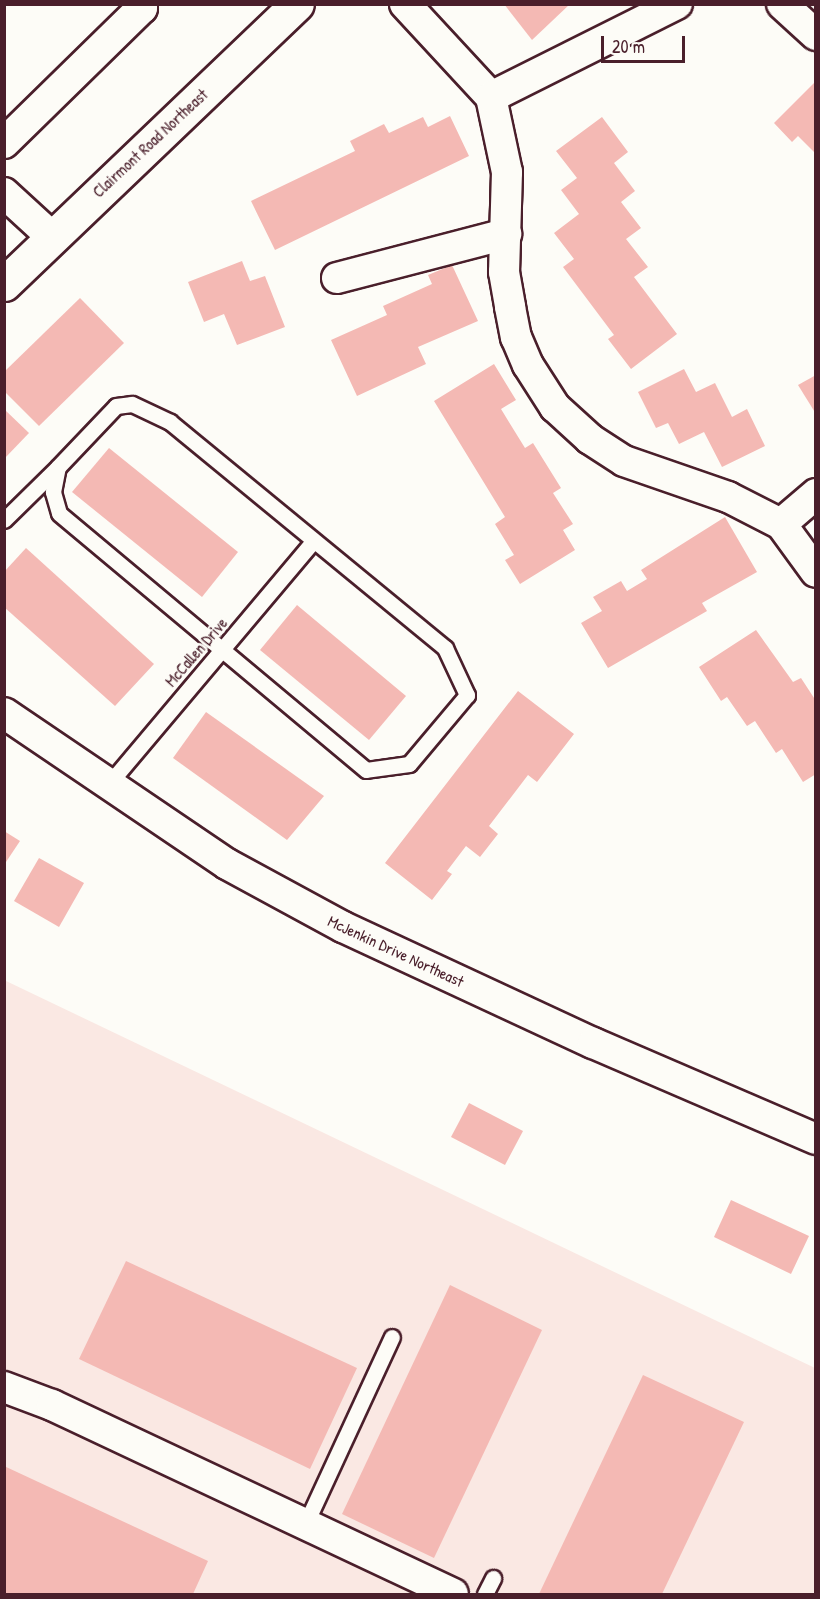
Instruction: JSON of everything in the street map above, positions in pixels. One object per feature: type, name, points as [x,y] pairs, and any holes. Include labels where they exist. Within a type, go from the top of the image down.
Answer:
[{"type":"main road","name":"Clairmont Road Northeast","points":[[4,284],[51,236],[297,4]]},
{"type":"street","points":[[4,143],[142,8],[140,4]]},
{"type":"street","points":[[405,4],[491,97],[507,172],[504,272],[516,337],[541,386],[563,416],[624,461],[728,497],[781,524],[816,572]]},
{"type":"street","points":[[491,97],[677,4]]},
{"type":"street","points":[[782,4],[816,35]]},
{"type":"street","points":[[4,193],[51,236]]},
{"type":"street","points":[[338,278],[506,234]]},
{"type":"street","points":[[781,524],[816,494]]},
{"type":"street","name":"McJenkin Drive Northeast","points":[[4,713],[107,786],[227,864],[343,927],[593,1043],[816,1139]]},
{"type":"street","points":[[4,1387],[52,1405],[453,1594]]},
{"type":"lane","points":[[4,520],[116,406],[132,404],[170,422],[445,648],[467,695],[409,764],[366,770],[59,513],[53,492],[58,467]]},
{"type":"lane","name":"McCallen Drive","points":[[107,786],[313,541]]},
{"type":"lane","points":[[304,1524],[392,1337]]},
{"type":"lane","points":[[485,1594],[493,1578]]},
{"type":"shaded area","points":[[4,980],[815,1368],[815,1594],[5,1594]]},
{"type":"building","points":[[504,4],[570,4],[532,40]]},
{"type":"building","points":[[816,81],[816,154],[798,136],[792,142],[774,123]]},
{"type":"building","points":[[450,116],[469,156],[275,250],[251,201],[355,151],[350,141],[384,124],[389,133],[423,117],[428,127]]},
{"type":"building","points":[[602,117],[628,152],[614,163],[635,191],[621,202],[641,228],[626,239],[648,267],[634,277],[677,334],[631,369],[608,339],[614,335],[563,267],[574,259],[554,233],[579,214],[561,190],[577,178],[556,151]]},
{"type":"building","points":[[242,261],[250,281],[265,276],[285,327],[237,345],[224,314],[204,322],[188,282]]},
{"type":"building","points":[[452,265],[478,321],[418,347],[426,364],[357,396],[331,340],[387,315],[383,306],[432,284],[428,275]]},
{"type":"building","points":[[80,298],[124,343],[39,426],[4,391],[4,372]]},
{"type":"building","points":[[494,364],[516,400],[501,409],[525,448],[533,443],[561,488],[553,493],[573,524],[563,530],[575,550],[520,584],[505,560],[514,555],[495,524],[505,517],[434,401]]},
{"type":"building","points":[[684,369],[696,392],[715,383],[732,417],[747,409],[765,446],[722,467],[704,432],[679,444],[668,423],[656,428],[638,392]]},
{"type":"building","points":[[816,375],[816,414],[798,385]]},
{"type":"building","points":[[4,409],[29,433],[4,459]]},
{"type":"building","points":[[109,448],[238,552],[202,597],[72,492]]},
{"type":"building","points":[[725,517],[757,572],[702,603],[707,611],[608,668],[581,623],[602,611],[593,597],[621,581],[627,591],[647,579],[641,570]]},
{"type":"building","points":[[26,548],[154,664],[115,706],[4,607],[4,572]]},
{"type":"building","points":[[297,605],[406,696],[369,740],[260,650]]},
{"type":"building","points":[[756,630],[793,682],[801,678],[816,701],[816,774],[803,782],[782,749],[776,753],[755,721],[747,726],[727,697],[721,701],[699,667]]},
{"type":"building","points":[[518,691],[574,734],[537,782],[528,775],[489,826],[498,834],[480,857],[466,846],[447,871],[452,874],[432,900],[385,863]]},
{"type":"building","points":[[206,712],[324,796],[287,840],[173,758]]},
{"type":"building","points":[[4,831],[20,841],[4,865]]},
{"type":"building","points":[[39,858],[84,883],[59,927],[14,901]]},
{"type":"building","points":[[469,1103],[523,1131],[505,1165],[451,1137]]},
{"type":"building","points":[[731,1200],[809,1236],[791,1274],[714,1237]]},
{"type":"building","points":[[126,1261],[357,1368],[310,1469],[79,1359]]},
{"type":"building","points":[[450,1285],[542,1330],[434,1558],[342,1514]]},
{"type":"building","points":[[643,1375],[744,1422],[662,1594],[539,1594]]},
{"type":"building","points":[[4,1466],[208,1561],[193,1594],[4,1594]]}]
